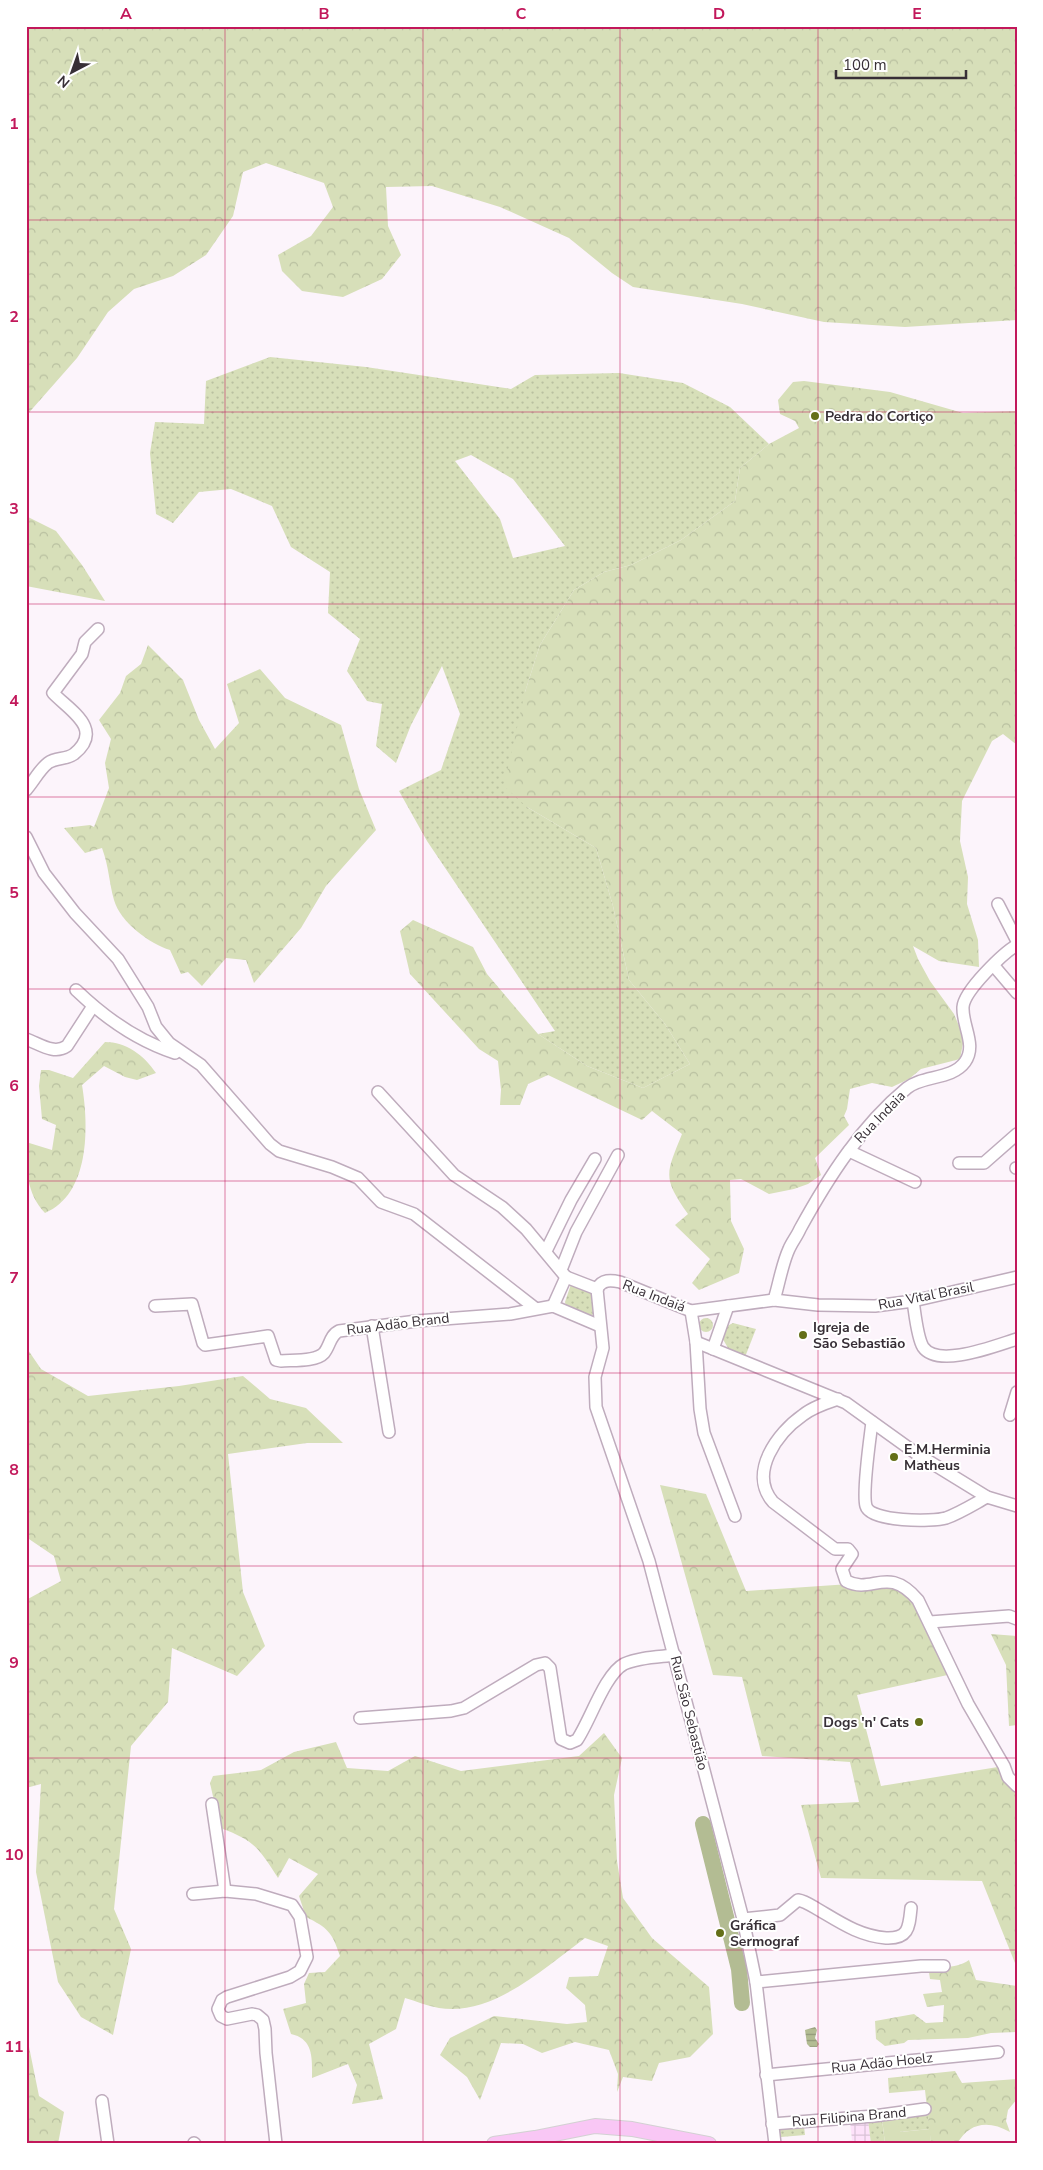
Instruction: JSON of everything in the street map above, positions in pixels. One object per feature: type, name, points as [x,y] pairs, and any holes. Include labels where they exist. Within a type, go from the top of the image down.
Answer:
[{"type":"main road","points":[[494,2144],[535,2138],[588,2126],[606,2126],[709,2144]]},
{"type":"street","points":[[26,790],[48,763],[73,755],[84,740],[85,727],[81,719],[53,693],[82,654],[86,642],[98,629]]},
{"type":"street","points":[[26,837],[44,873],[75,913],[118,959],[148,1007],[156,1028],[169,1043],[201,1066],[270,1144],[279,1151],[332,1167],[358,1178],[380,1202],[414,1214],[534,1308]]},
{"type":"street","points":[[998,904],[1017,941]]},
{"type":"street","name":"Rua Indaia","points":[[774,1300],[788,1250],[817,1199],[848,1151],[881,1113],[907,1088],[919,1081],[953,1072],[964,1063],[970,1049],[963,1006],[968,995],[994,966],[1017,945]]},
{"type":"street","points":[[994,966],[1017,993]]},
{"type":"street","points":[[76,990],[93,1006],[141,1038],[189,1057]]},
{"type":"street","points":[[26,1039],[52,1050],[61,1050],[67,1046],[93,1006]]},
{"type":"street","points":[[378,1092],[454,1175],[502,1207],[546,1251],[564,1273],[597,1288]]},
{"type":"street","points":[[959,1163],[984,1163],[1017,1134]]},
{"type":"street","points":[[848,1151],[915,1182]]},
{"type":"street","points":[[600,1326],[553,1306],[576,1232],[618,1155]]},
{"type":"street","points":[[546,1251],[570,1200],[595,1159]]},
{"type":"street","name":"Rua Vital Brasil","points":[[774,1300],[818,1305],[875,1306],[913,1300],[1017,1277]]},
{"type":"street","name":"Rua Indaiá","points":[[597,1288],[603,1282],[610,1280],[620,1282],[691,1311],[774,1300]]},
{"type":"street","name":"Rua São Sebastião","points":[[597,1288],[603,1348],[595,1377],[596,1406],[649,1561],[743,1919],[756,1982],[775,2144]]},
{"type":"street","points":[[913,1300],[922,1344],[930,1352],[950,1356],[1017,1339]]},
{"type":"street","name":"Rua Adão Brand","points":[[155,1306],[192,1304],[205,1345],[268,1336],[273,1355],[276,1360],[281,1361],[318,1357],[325,1351],[335,1333],[355,1328],[467,1316],[510,1314],[534,1308],[553,1306]]},
{"type":"street","points":[[713,1349],[728,1306]]},
{"type":"street","points":[[691,1311],[696,1342],[700,1409],[704,1433],[735,1516]]},
{"type":"street","points":[[372,1326],[388,1432]]},
{"type":"street","points":[[696,1342],[838,1399],[855,1408],[917,1454],[987,1497],[1017,1506]]},
{"type":"street","points":[[1010,1415],[1017,1392]]},
{"type":"street","points":[[838,1399],[804,1413],[791,1424],[773,1446],[766,1459],[763,1475],[766,1493],[774,1502],[835,1548],[848,1549],[852,1554],[842,1569],[846,1581],[853,1585],[892,1582],[901,1585],[918,1600],[930,1622],[952,1674],[1004,1766],[1008,1777],[1017,1786]]},
{"type":"street","points":[[872,1422],[866,1493],[866,1507],[870,1512],[890,1518],[943,1519],[987,1497]]},
{"type":"street","points":[[930,1622],[1009,1616],[1017,1619]]},
{"type":"street","points":[[360,1718],[451,1711],[464,1708],[536,1665],[545,1664],[550,1668],[561,1739],[570,1743],[577,1740],[607,1682],[623,1665],[638,1660],[675,1655]]},
{"type":"street","points":[[212,1804],[225,1892]]},
{"type":"street","points":[[193,1894],[225,1892],[256,1894],[282,1901],[292,1905],[297,1911],[302,1924],[307,1957],[300,1971],[290,1977],[227,1997],[222,2000],[218,2009],[221,2016],[226,2019],[252,2014],[257,2015],[262,2020],[265,2029],[276,2144]]},
{"type":"street","points":[[743,1919],[780,1914],[798,1900],[858,1933],[894,1938],[902,1936],[906,1931],[911,1908]]},
{"type":"street","points":[[756,1982],[922,1966],[944,1966]]},
{"type":"street","name":"Rua Adão Hoelz","points":[[766,2074],[998,2052]]},
{"type":"street","points":[[102,2101],[108,2144]]},
{"type":"street","name":"Rua Filipina Brand","points":[[772,2124],[874,2116],[925,2109]]},
{"type":"shaded area","points":[[815,2027],[817,2030],[815,2038],[819,2044],[817,2047],[810,2047],[807,2044],[805,2030]]},
{"type":"shaded area","points":[[868,2119],[871,2144],[848,2144],[847,2141],[852,2140],[850,2121]]},
{"type":"green space","points":[[26,26],[1017,26],[1017,320],[905,327],[824,322],[742,304],[633,287],[612,273],[569,238],[500,207],[432,186],[386,187],[388,226],[401,255],[382,279],[343,297],[302,291],[282,271],[278,255],[311,236],[333,207],[324,183],[266,163],[243,172],[233,216],[206,255],[173,276],[134,289],[108,312],[77,358],[26,416]]},
{"type":"green space","points":[[270,357],[366,367],[511,389],[535,375],[619,373],[683,383],[730,407],[769,444],[740,468],[735,501],[681,540],[631,565],[604,572],[574,590],[540,645],[525,692],[527,807],[596,848],[613,906],[629,980],[665,1024],[690,1064],[643,1088],[587,1066],[538,1034],[555,1031],[427,841],[399,791],[441,770],[460,714],[442,666],[411,725],[396,763],[376,746],[382,704],[367,701],[347,671],[360,639],[328,613],[330,572],[291,547],[272,506],[231,489],[199,492],[173,523],[156,514],[150,453],[155,422],[204,424],[206,381]],"holes":[[[471,455],[513,479],[565,546],[513,558],[500,519],[455,461]]]},
{"type":"green space","points":[[804,381],[890,392],[963,413],[1017,411],[1017,745],[1003,734],[992,741],[962,801],[960,841],[968,877],[967,904],[978,940],[979,967],[939,961],[913,946],[930,981],[954,1014],[964,1038],[960,1059],[921,1069],[909,1079],[892,1087],[872,1083],[850,1089],[844,1116],[849,1125],[815,1158],[821,1175],[808,1184],[769,1194],[741,1179],[730,1180],[731,1221],[744,1249],[739,1273],[699,1290],[692,1283],[710,1259],[675,1225],[688,1214],[674,1192],[669,1175],[682,1134],[652,1111],[642,1120],[548,1075],[528,1084],[520,1105],[500,1105],[501,1090],[498,1061],[479,1049],[410,974],[400,931],[413,920],[473,947],[487,974],[538,1034],[587,1066],[643,1088],[690,1064],[665,1024],[629,980],[613,906],[596,848],[527,807],[504,786],[525,692],[540,645],[574,590],[604,572],[631,565],[681,540],[735,501],[740,468],[769,444],[799,428],[795,421],[780,414],[778,400],[793,382]]},
{"type":"green space","points":[[26,516],[56,531],[82,565],[105,601],[26,586]]},
{"type":"green space","points":[[148,645],[183,680],[199,720],[215,749],[239,723],[227,684],[260,669],[285,698],[341,725],[359,789],[376,830],[326,886],[301,928],[254,983],[246,960],[226,958],[202,986],[188,972],[181,974],[170,950],[145,937],[122,916],[114,900],[102,848],[85,853],[64,828],[90,825],[94,827],[109,788],[105,763],[111,739],[99,720],[120,693],[126,676],[141,664]]},
{"type":"green space","points":[[105,1042],[120,1044],[134,1051],[156,1073],[137,1080],[125,1077],[104,1066],[82,1085],[86,1120],[83,1158],[71,1191],[60,1204],[45,1213],[31,1189],[26,1161],[26,1142],[52,1150],[56,1125],[42,1119],[39,1086],[41,1070],[49,1070],[73,1078]]},
{"type":"green space","points":[[571,1284],[591,1293],[593,1314],[591,1317],[566,1307],[565,1302]]},
{"type":"green space","points":[[703,1318],[709,1318],[713,1325],[709,1332],[703,1332],[699,1328],[699,1322]]},
{"type":"green space","points":[[733,1323],[756,1329],[745,1357],[728,1348],[721,1336],[727,1326]]},
{"type":"green space","points":[[26,1347],[41,1369],[88,1396],[179,1386],[243,1376],[270,1399],[306,1408],[343,1443],[307,1443],[228,1454],[243,1592],[265,1646],[237,1676],[172,1648],[168,1702],[131,1746],[114,1909],[131,1949],[113,2035],[81,2017],[58,1982],[36,1872],[41,1784],[26,1788],[26,1600],[61,1581],[54,1556],[26,1537]]},
{"type":"green space","points":[[660,1485],[706,1494],[746,1591],[879,1582],[910,1591],[952,1674],[857,1695],[881,1786],[1004,1766],[1017,1780],[1017,1968],[982,1881],[821,1878],[801,1805],[859,1802],[850,1762],[762,1756],[742,1677],[713,1675]]},
{"type":"green space","points":[[991,1634],[1017,1636],[1017,1725],[1009,1726],[1006,1665]]},
{"type":"green space","points":[[604,1733],[622,1758],[614,1795],[617,1861],[623,1898],[652,1938],[709,1987],[713,2034],[690,2057],[659,2063],[652,2081],[623,2077],[617,2092],[618,2074],[609,2050],[575,2042],[542,2053],[523,2044],[501,2043],[480,2100],[467,2077],[440,2055],[450,2038],[494,2016],[567,2024],[587,2022],[585,2005],[566,1988],[569,1977],[598,1976],[608,1946],[585,1938],[536,1975],[498,1997],[479,2005],[459,2009],[439,2008],[405,1998],[396,2029],[369,2044],[383,2099],[352,2104],[357,2085],[348,2064],[312,2078],[312,2064],[308,2045],[304,2040],[291,2034],[283,2009],[306,2003],[304,1984],[309,1973],[325,1972],[340,1956],[332,1936],[319,1924],[306,1917],[299,1896],[318,1874],[289,1858],[278,1878],[255,1846],[241,1837],[220,1828],[210,1783],[213,1776],[261,1770],[294,1752],[336,1742],[347,1768],[388,1771],[415,1756],[461,1771],[579,1756]]},
{"type":"green space","points":[[969,1960],[976,1980],[1017,1986],[1017,2032],[991,2033],[968,2038],[908,2040],[904,2043],[885,2046],[876,2039],[875,2021],[914,2014],[926,2023],[943,2022],[944,2005],[927,2007],[923,1994],[942,1992],[940,1980],[930,1979],[928,1966],[955,1966]]},
{"type":"green space","points":[[26,2032],[39,2096],[64,2112],[58,2144],[26,2144]]},
{"type":"green space","points":[[955,2071],[962,2083],[1017,2079],[1017,2099],[1008,2110],[1006,2121],[1010,2132],[995,2126],[980,2125],[967,2131],[957,2144],[931,2144],[925,2090],[889,2093],[888,2078]]},
{"type":"green space","points":[[927,2110],[930,2129],[899,2132],[882,2119],[885,2144],[871,2144],[868,2119]]},
{"type":"green space","points":[[897,2116],[900,2132],[930,2129],[931,2144],[885,2144],[882,2118]]},
{"type":"green space","points":[[778,2125],[804,2126],[805,2135],[781,2137]]},
{"type":"waterway","points":[[703,1824],[739,1969],[742,2003]]},
{"type":"place","name":"Pedra do Cortiço","points":[[815,416]]},
{"type":"place","name":"Igreja de São Sebastião","points":[[803,1335]]},
{"type":"place","name":"E.M.Herminia Matheus","points":[[894,1457]]},
{"type":"place","name":"Dogs 'n' Cats","points":[[919,1722]]},
{"type":"place","name":"Gráfica Sermograf","points":[[720,1933]]}]
